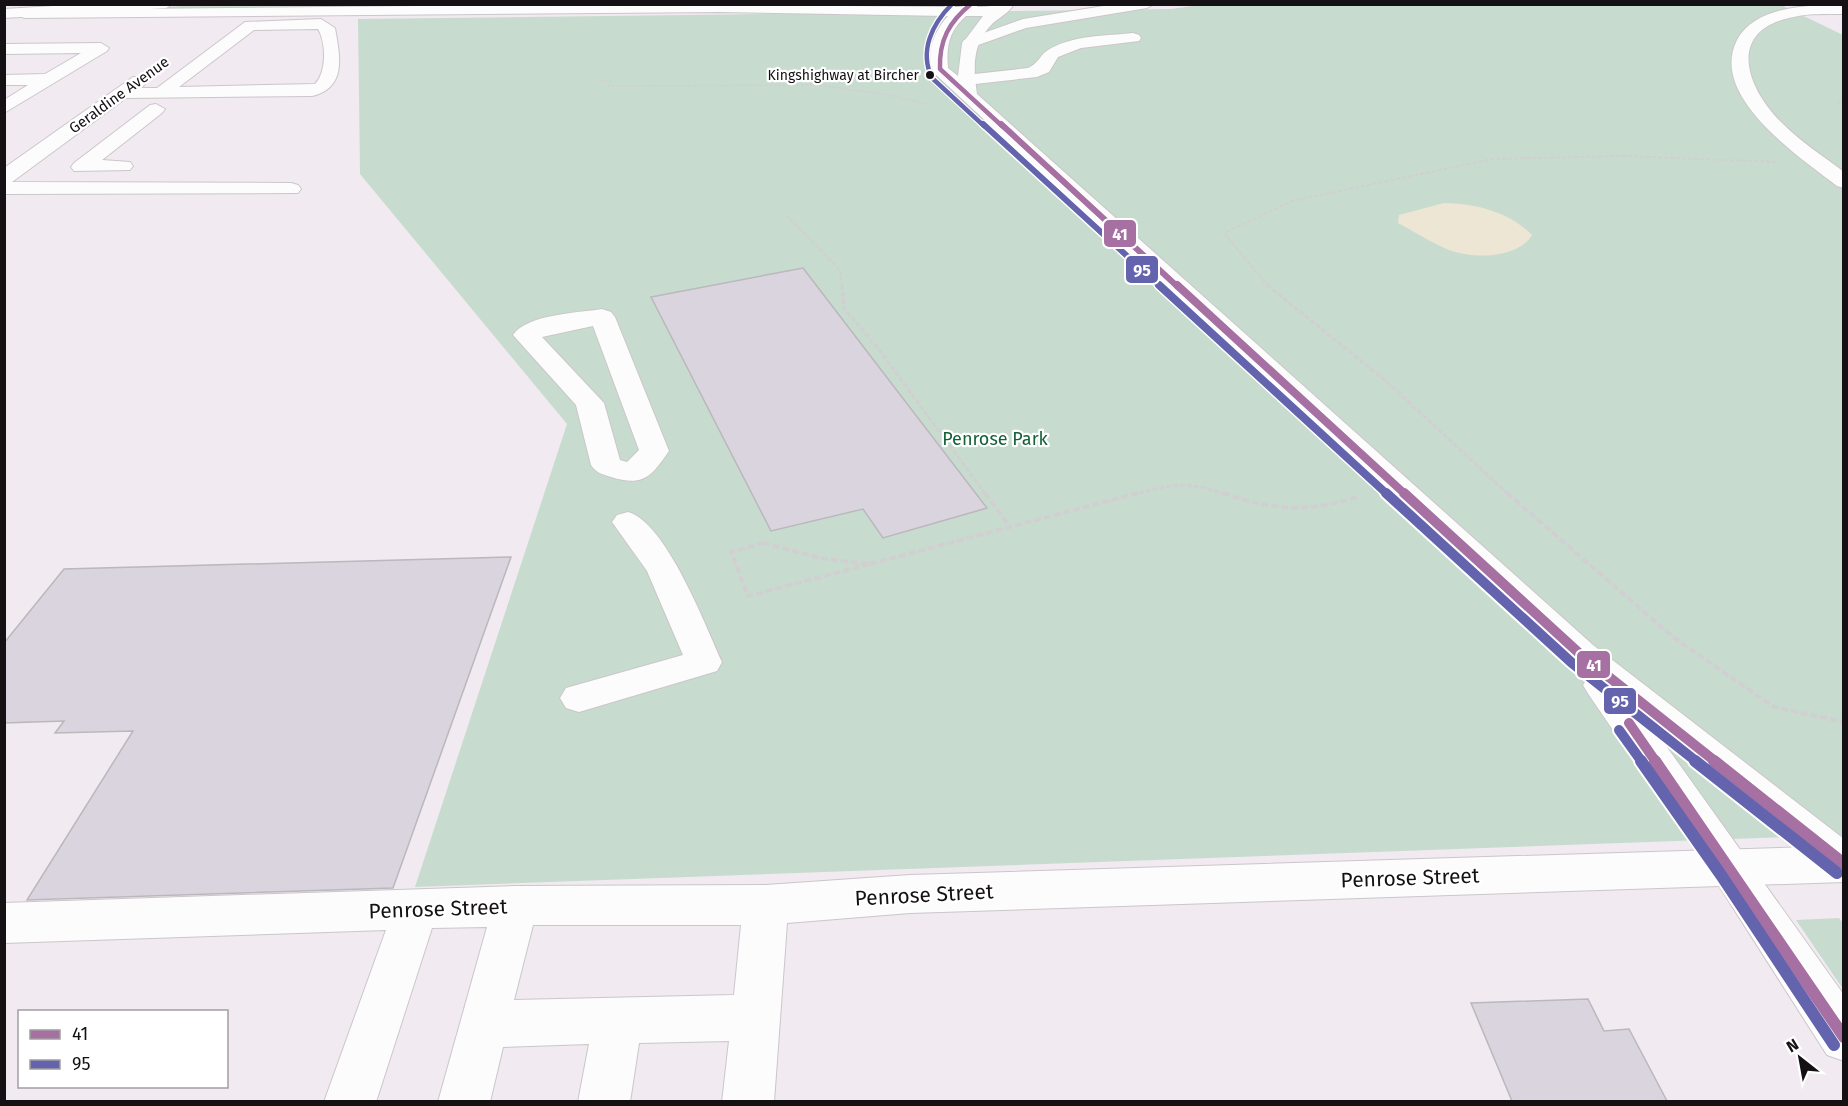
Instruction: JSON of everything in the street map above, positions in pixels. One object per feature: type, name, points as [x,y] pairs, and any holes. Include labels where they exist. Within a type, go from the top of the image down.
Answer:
[{"type":"main road","points":[[4,14],[166,4]]},
{"type":"main road","points":[[140,166],[81,167],[116,140],[158,101],[241,32],[253,25],[325,18],[721,8],[880,10],[1145,4]]},
{"type":"main road","points":[[970,43],[1023,24],[1145,4]]},
{"type":"main road","points":[[967,8],[940,35],[938,49],[940,69],[967,88],[1022,146],[1580,654],[1844,864]]},
{"type":"main road","points":[[967,88],[965,51],[975,32],[1001,8]]},
{"type":"main road","points":[[880,10],[924,20],[935,26],[940,35]]},
{"type":"main road","points":[[1844,10],[1799,12],[1776,17],[1759,24],[1746,36],[1738,52],[1748,92],[1766,118],[1844,182]]},
{"type":"main road","points":[[1799,12],[1827,25]]},
{"type":"main road","points":[[4,14],[234,13],[325,18]]},
{"type":"main road","points":[[234,13],[212,32],[241,32]]},
{"type":"main road","points":[[123,93],[158,101],[312,92],[321,89],[326,86],[333,63],[325,18]]},
{"type":"main road","points":[[967,88],[1031,73],[1043,68],[1052,54],[1078,43],[1133,38]]},
{"type":"main road","points":[[4,50],[101,48],[4,108]]},
{"type":"main road","points":[[4,65],[74,64]]},
{"type":"main road","name":"Geraldine Avenue","points":[[4,178],[158,68]]},
{"type":"main road","points":[[4,80],[49,79]]},
{"type":"main road","points":[[57,140],[116,140]]},
{"type":"main road","points":[[4,188],[291,189]]},
{"type":"main road","points":[[602,317],[654,451],[633,474],[606,465],[590,404],[526,334],[540,327],[602,317]]},
{"type":"main road","points":[[579,699],[704,662],[663,569],[628,522]]},
{"type":"main road","points":[[1580,654],[1731,868],[1844,1038]]},
{"type":"main road","name":"Penrose Street","points":[[4,923],[514,906],[766,905],[910,894],[1844,864]]},
{"type":"main road","points":[[748,1101],[766,905]]},
{"type":"main road","points":[[464,1101],[514,906]]},
{"type":"main road","points":[[350,1101],[416,910]]},
{"type":"main road","points":[[484,1024],[756,1017]]},
{"type":"main road","points":[[604,1101],[618,1021]]},
{"type":"path","points":[[600,81],[610,81],[609,86],[817,85],[889,95],[932,105]]},
{"type":"path","points":[[1838,102],[1844,104]]},
{"type":"path","points":[[1788,163],[1624,156],[1492,159],[1292,201],[1224,233],[1265,284],[1386,381],[1461,453],[1673,637],[1774,706],[1844,722]]},
{"type":"path","points":[[786,215],[840,270],[843,279],[844,308],[949,443],[1010,528]]},
{"type":"path","points":[[871,564],[825,558],[763,543],[731,552],[748,597],[1176,483],[1194,483],[1275,508],[1304,510],[1360,496]]},
{"type":"green space","points":[[213,4],[954,5],[938,9],[101,11]]},
{"type":"green space","name":"Penrose Park","points":[[1206,4],[1779,4],[1843,35],[1843,835],[415,887],[567,424],[360,174],[358,19],[1171,9]]},
{"type":"green space","points":[[1839,918],[1843,923],[1843,989],[1796,920]]},
{"type":"sand","points":[[1444,203],[1491,210],[1513,220],[1532,235],[1525,243],[1506,253],[1470,255],[1449,250],[1398,223],[1399,215]]},
{"type":"building","points":[[803,268],[987,508],[883,538],[863,509],[771,531],[651,297]]},
{"type":"building","points":[[511,557],[393,888],[27,900],[133,731],[55,733],[64,721],[4,723],[4,643],[64,569]]},
{"type":"building","points":[[1588,999],[1604,1031],[1629,1029],[1667,1101],[1512,1101],[1471,1003]]},
{"type":"transit line","name":"95","points":[[952,4],[939,19],[929,38],[926,59],[932,78],[1572,663],[1837,873]]},
{"type":"transit line","name":"41","points":[[971,4],[956,18],[946,32],[941,49],[940,69],[1580,654],[1844,864]]},
{"type":"transit line","name":"41","points":[[1629,723],[1731,868],[1844,1037]]},
{"type":"transit line","name":"95","points":[[1619,730],[1721,875],[1834,1045]]},
{"type":"place","name":"Kingshighway at Bircher","points":[[930,75]]}]
